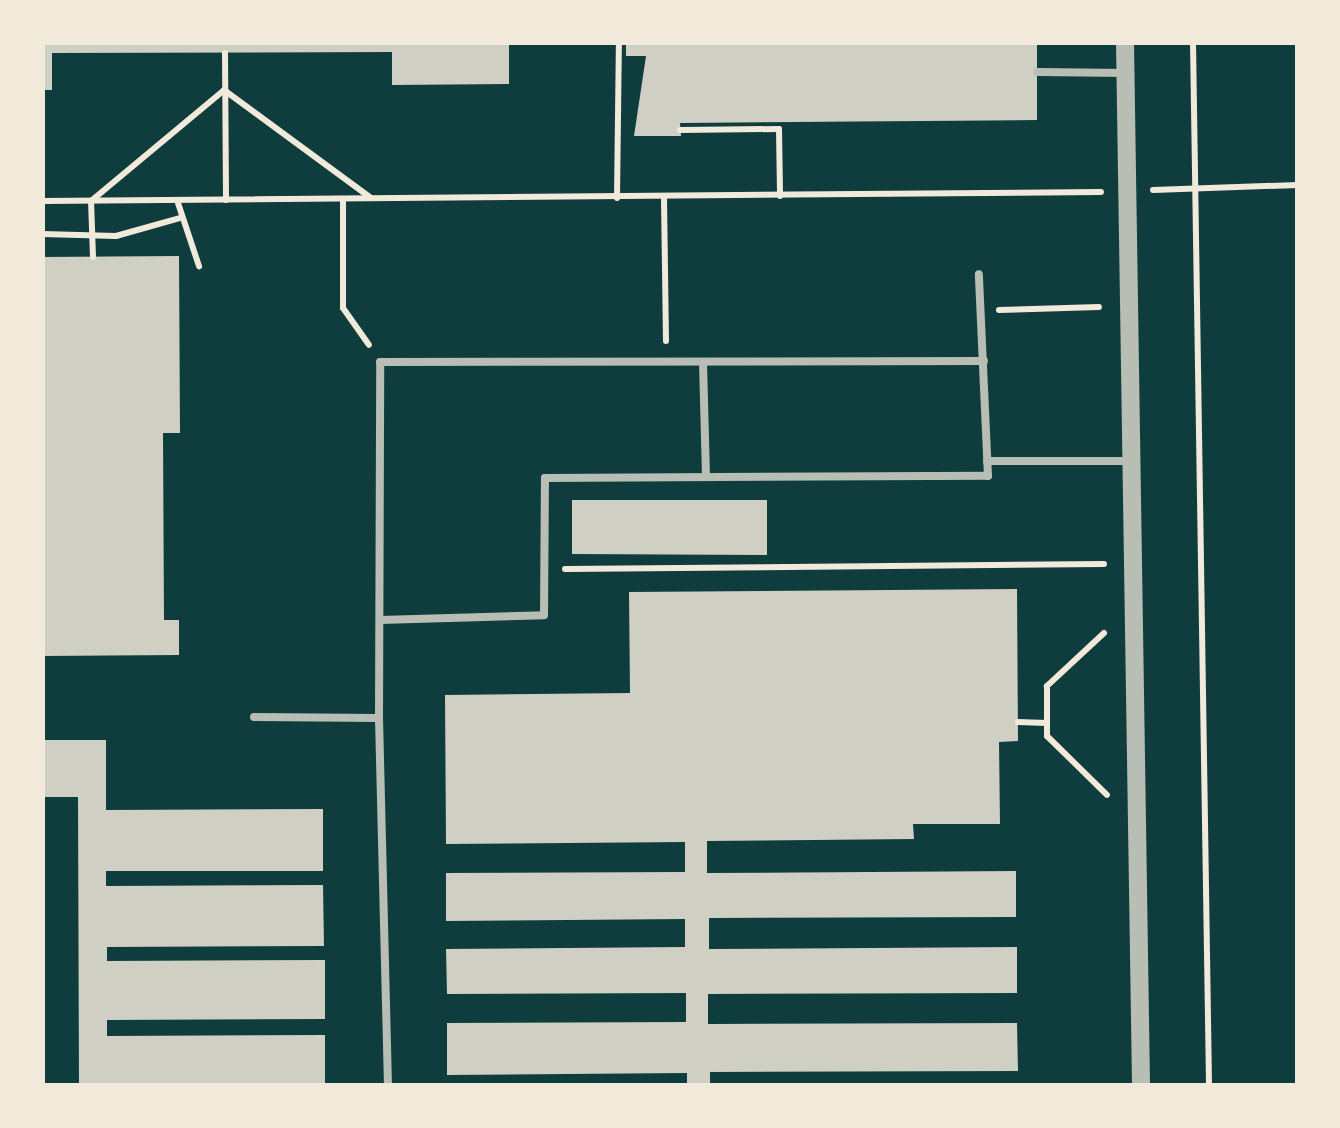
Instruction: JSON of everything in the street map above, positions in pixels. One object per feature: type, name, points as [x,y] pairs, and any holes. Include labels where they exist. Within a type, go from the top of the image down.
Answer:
[{"type":"street","points":[[1126,42],[1141,1086]]},
{"type":"lane","points":[[1037,72],[1126,73]]},
{"type":"lane","points":[[380,620],[544,615],[545,478],[988,476],[979,274]]},
{"type":"lane","points":[[388,1086],[379,718],[380,362],[984,361]]},
{"type":"lane","points":[[703,362],[706,477]]},
{"type":"lane","points":[[987,461],[1131,460]]},
{"type":"lane","points":[[254,717],[379,718]]},
{"type":"path","points":[[617,198],[618,42]]},
{"type":"path","points":[[1192,42],[1208,1086]]},
{"type":"path","points":[[225,53],[226,200]]},
{"type":"path","points":[[224,90],[372,199]]},
{"type":"path","points":[[93,257],[92,201],[224,90]]},
{"type":"path","points":[[680,130],[779,130],[780,196]]},
{"type":"path","points":[[1166,190],[1298,185]]},
{"type":"path","points":[[42,201],[1098,193]]},
{"type":"path","points":[[664,198],[667,362]]},
{"type":"path","points":[[343,199],[344,308],[380,362]]},
{"type":"path","points":[[177,200],[199,266]]},
{"type":"path","points":[[42,234],[92,238],[180,218]]},
{"type":"path","points":[[982,310],[1099,307]]},
{"type":"path","points":[[544,570],[1104,564]]},
{"type":"path","points":[[1104,632],[1046,686],[1046,736],[1107,795]]},
{"type":"path","points":[[1018,722],[1046,723]]},
{"type":"building","points":[[42,42],[509,42],[509,84],[392,85],[392,52],[52,53],[52,90],[42,90]]},
{"type":"building","points":[[626,42],[1037,42],[1037,120],[680,123],[681,136],[634,136],[646,56],[626,56]]},
{"type":"building","points":[[179,256],[180,433],[163,433],[164,620],[179,620],[179,655],[42,656],[42,257]]},
{"type":"building","points":[[572,500],[767,500],[767,555],[572,554]]},
{"type":"building","points":[[1017,589],[1018,741],[999,742],[1000,824],[913,824],[914,839],[707,841],[707,873],[1016,871],[1016,917],[709,918],[709,949],[1017,947],[1017,993],[708,994],[708,1024],[1017,1023],[1018,1071],[710,1072],[710,1086],[687,1086],[687,1073],[447,1075],[447,1023],[686,1022],[686,993],[447,994],[446,949],[685,947],[685,919],[446,921],[446,873],[685,872],[685,842],[446,844],[445,695],[630,693],[629,592]]},
{"type":"building","points":[[42,740],[106,740],[106,810],[323,809],[323,871],[106,871],[106,886],[323,885],[324,946],[107,947],[107,961],[325,960],[325,1019],[107,1020],[107,1036],[325,1035],[325,1086],[79,1086],[78,797],[42,797]]}]
